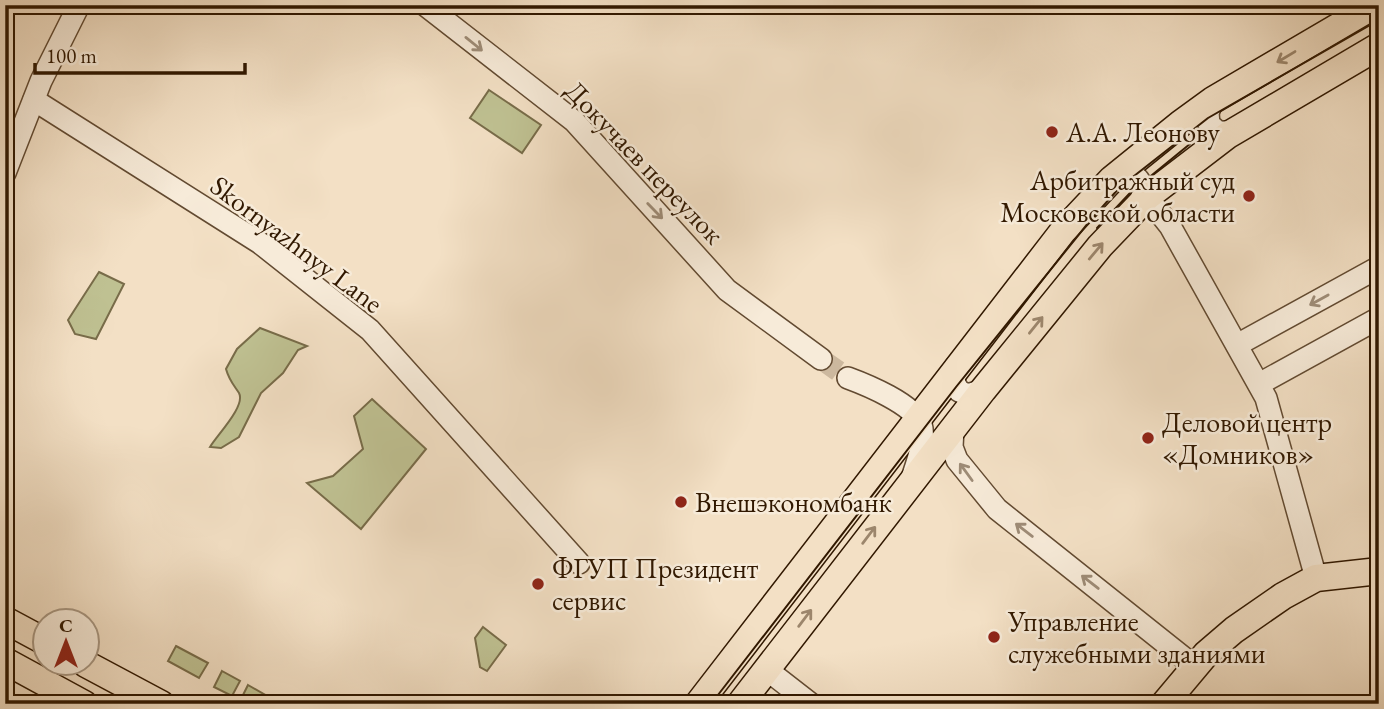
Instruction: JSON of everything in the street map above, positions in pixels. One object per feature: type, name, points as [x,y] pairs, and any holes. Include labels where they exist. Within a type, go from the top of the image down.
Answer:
[{"type":"main road","points":[[699,703],[1063,231],[1112,179],[1213,100],[1376,5]]},
{"type":"main road","points":[[740,704],[983,390],[1100,246],[1143,201],[1233,132],[1379,46]]},
{"type":"main road","points":[[1164,704],[1194,666],[1234,630],[1316,578],[1379,571]]},
{"type":"main road","points":[[5,620],[32,634]]},
{"type":"main road","points":[[5,661],[84,704]]},
{"type":"main road","points":[[102,672],[161,704]]},
{"type":"street","points":[[5,173],[34,100],[79,5]]},
{"type":"street","name":"Докучаев переулок","points":[[425,5],[574,121],[727,290],[743,305],[821,359]]},
{"type":"street","name":"Skornyazhnyy Lane","points":[[34,100],[260,243],[369,330],[579,564]]},
{"type":"street","points":[[1213,100],[1209,108],[1209,124],[1218,132],[1233,132]]},
{"type":"street","points":[[1112,179],[1128,174],[1138,178],[1144,194],[1143,201],[1170,226],[1259,384],[1275,423],[1316,578]]},
{"type":"street","points":[[1237,345],[1379,267]]},
{"type":"street","points":[[1259,384],[1379,318]]},
{"type":"street","points":[[957,366],[954,382],[959,391],[968,395],[983,390]]},
{"type":"street","points":[[848,378],[877,388],[917,417],[921,439],[911,480]]},
{"type":"street","points":[[953,428],[952,447],[957,460],[997,509],[1194,666]]},
{"type":"street","points":[[766,669],[811,704]]},
{"type":"green space","points":[[489,90],[541,125],[522,153],[470,118]]},
{"type":"green space","points":[[99,272],[124,284],[96,339],[75,334],[68,320]]},
{"type":"green space","points":[[260,328],[307,346],[298,350],[283,373],[261,393],[239,437],[221,448],[210,447],[235,413],[240,399],[226,369],[237,349]]},
{"type":"green space","points":[[372,399],[426,449],[361,529],[307,483],[333,476],[363,449],[354,416]]},
{"type":"green space","points":[[483,627],[506,645],[487,671],[480,667],[475,638]]},
{"type":"green space","points":[[176,646],[208,663],[199,678],[168,661]]},
{"type":"green space","points":[[222,671],[240,681],[232,696],[214,687]]},
{"type":"green space","points":[[248,685],[281,704],[246,704],[240,701]]},
{"type":"tunnel","points":[[821,359],[848,378]]},
{"type":"tram line","points":[[711,704],[956,387],[1120,187],[1208,118],[1379,20]]},
{"type":"tram line","points":[[1097,228],[1130,193],[1196,139]]},
{"type":"place","name":"А.А. Леонову","points":[[1052,132]]},
{"type":"place","name":"Арбитражный суд Московской области","points":[[1249,196]]},
{"type":"place","name":"Деловой центр «Домников»","points":[[1148,438]]},
{"type":"place","name":"Внешэкономбанк","points":[[681,502]]},
{"type":"place","name":"ФГУП Президент сервис","points":[[538,584]]},
{"type":"place","name":"Управление служебными зданиями","points":[[994,637]]}]
